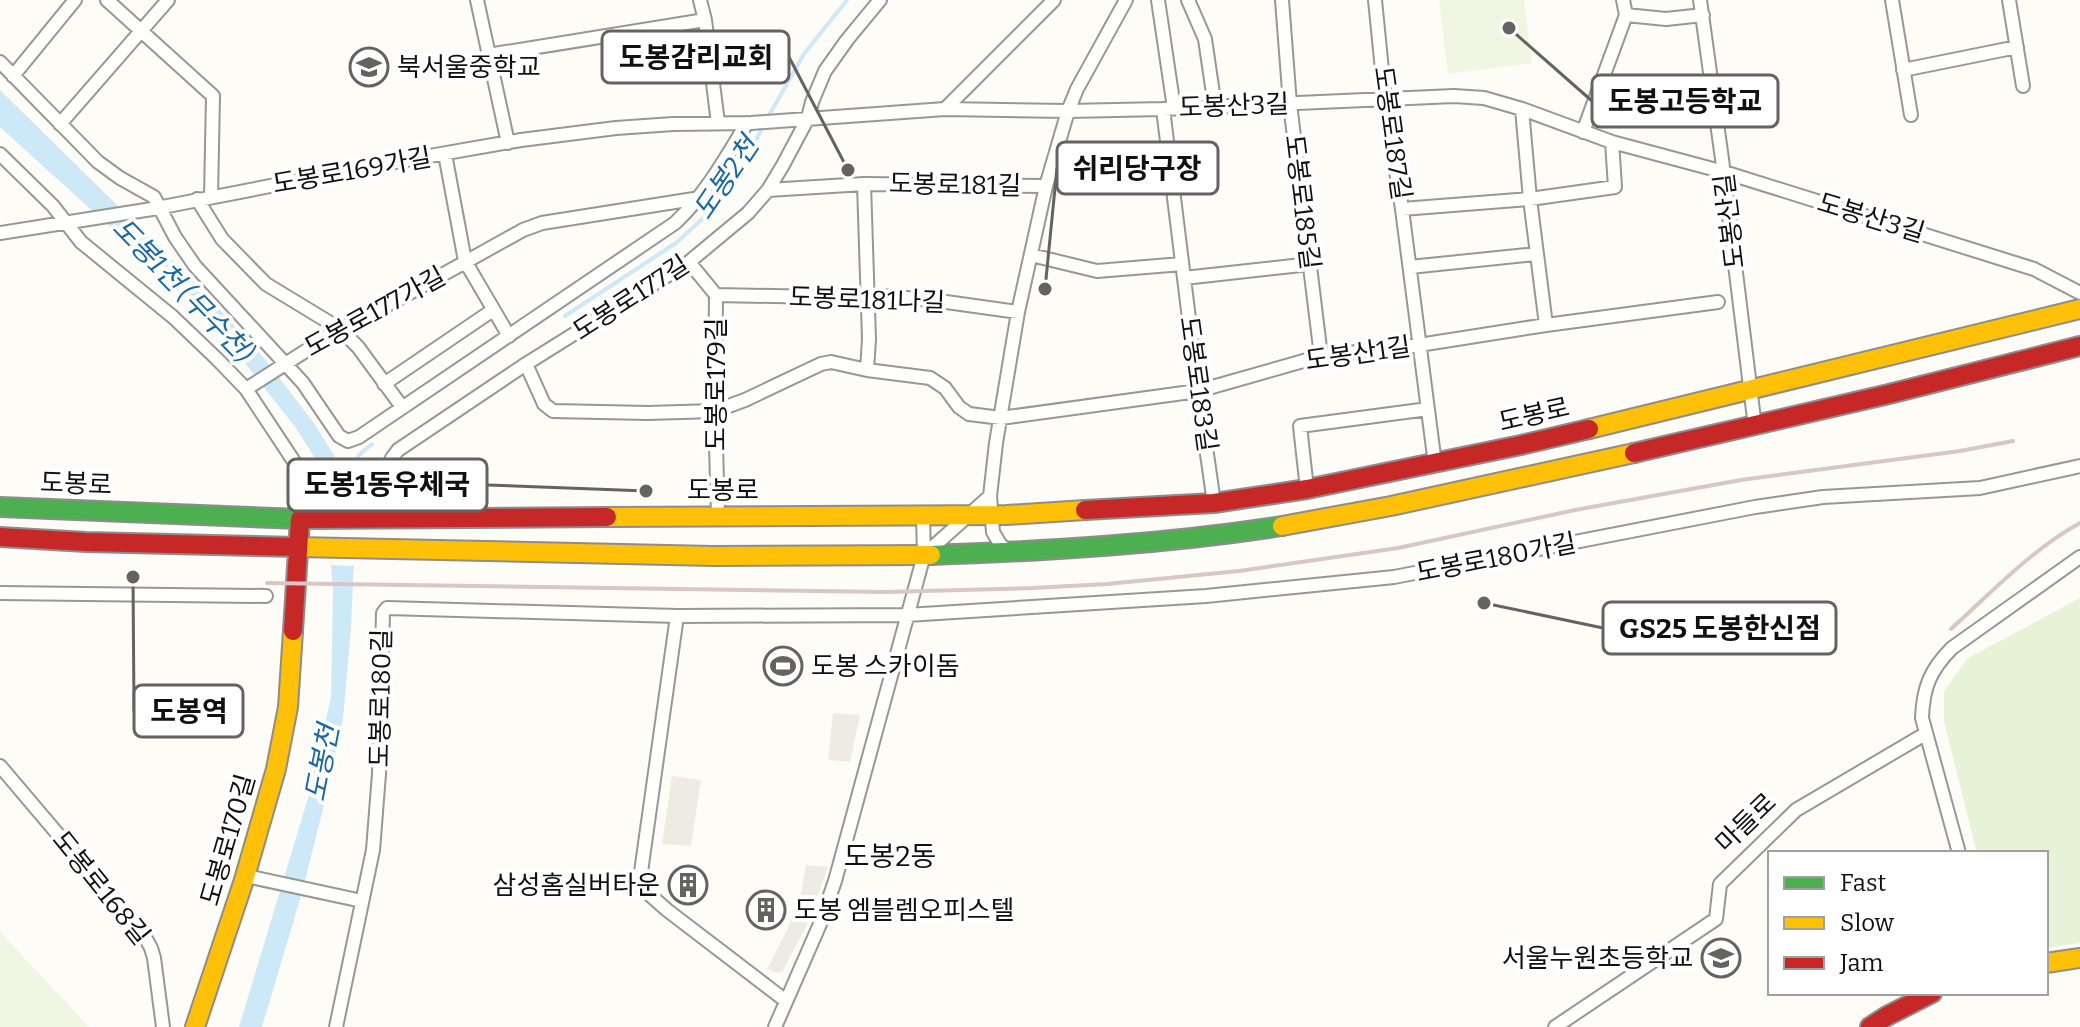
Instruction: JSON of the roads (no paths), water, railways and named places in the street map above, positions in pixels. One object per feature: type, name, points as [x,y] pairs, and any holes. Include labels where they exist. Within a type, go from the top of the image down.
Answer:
[{"type":"main road","name":"도봉로","points":[[0,507],[308,519],[386,519],[966,516],[1214,503],[1435,464],[2080,309]]},
{"type":"main road","points":[[0,537],[383,550],[764,557],[1010,553],[1113,546],[1310,522],[1439,497],[1755,427],[2080,346]]},
{"type":"main road","name":"도봉로170길","points":[[195,1027],[246,876],[276,767],[288,706],[308,519]]},
{"type":"main road","points":[[2048,963],[2080,958]]},
{"type":"main road","points":[[1870,1027],[1928,995]]},
{"type":"street","points":[[13,76],[75,0]]},
{"type":"street","points":[[107,0],[213,96],[211,197]]},
{"type":"street","points":[[60,124],[168,0]]},
{"type":"street","points":[[477,0],[508,143]]},
{"type":"street","points":[[700,0],[718,123]]},
{"type":"street","name":"도봉로177길","points":[[386,519],[390,463],[402,446],[689,262],[748,213],[768,190],[825,71],[880,0]]},
{"type":"street","points":[[945,109],[1054,0]]},
{"type":"street","name":"도봉로181길","points":[[990,496],[1018,312],[1046,186],[1077,89],[1126,0]]},
{"type":"street","points":[[1158,0],[1168,109]]},
{"type":"street","points":[[1188,0],[1205,39],[1215,107]]},
{"type":"street","name":"도봉로185길","points":[[1282,0],[1290,104],[1321,356]]},
{"type":"street","name":"도봉로187길","points":[[1375,0],[1385,100],[1435,464]]},
{"type":"street","points":[[1583,132],[1626,15],[1623,0]]},
{"type":"street","name":"도봉산길","points":[[1700,0],[1755,427]]},
{"type":"street","points":[[1892,0],[1911,115]]},
{"type":"street","points":[[2009,0],[2023,86]]},
{"type":"street","points":[[1626,15],[1666,19],[1703,15]]},
{"type":"street","points":[[488,55],[705,20]]},
{"type":"street","points":[[1903,70],[2017,47]]},
{"type":"street","points":[[0,62],[110,171],[154,197],[156,208],[195,266],[284,364]]},
{"type":"street","name":"도봉산3길","points":[[749,123],[945,109],[1168,109],[1454,96],[1484,98],[1612,142],[1724,172],[2034,269],[2080,293]]},
{"type":"street","name":"도봉로183길","points":[[1168,109],[1182,264],[1214,503]]},
{"type":"street","points":[[1522,109],[1546,325]]},
{"type":"street","name":"도봉로177길","points":[[284,364],[303,383],[342,439],[348,441],[359,437],[675,223],[700,198],[749,123]]},
{"type":"street","name":"도봉로169가길","points":[[0,233],[66,224],[508,143],[616,128],[749,123]]},
{"type":"street","points":[[1402,209],[1530,199],[1615,187],[1612,142]]},
{"type":"street","points":[[0,154],[53,206],[81,242],[173,317],[248,387],[295,463],[308,519]]},
{"type":"street","name":"도봉로177가길","points":[[445,154],[465,261],[509,336]]},
{"type":"street","points":[[864,184],[869,339],[867,370]]},
{"type":"street","name":"도봉로181길","points":[[768,190],[864,184],[1046,186]]},
{"type":"street","name":"도봉로177가길","points":[[248,387],[340,329],[523,230],[542,223],[700,198]]},
{"type":"street","points":[[197,199],[222,239],[266,284],[340,329],[358,347],[402,407]]},
{"type":"street","points":[[1410,267],[1536,254]]},
{"type":"street","points":[[1031,255],[1097,271],[1182,264]]},
{"type":"street","name":"도봉로179길","points":[[689,262],[716,295],[718,516]]},
{"type":"street","points":[[1184,278],[1310,264]]},
{"type":"street","name":"도봉로181나길","points":[[716,295],[867,295],[1018,312]]},
{"type":"street","name":"도봉산1길","points":[[1001,418],[1198,391],[1321,356],[1718,302]]},
{"type":"street","points":[[384,384],[493,310]]},
{"type":"street","points":[[526,364],[544,404],[553,411],[715,411],[831,362],[930,378],[939,382],[959,407],[969,414],[1001,418]]},
{"type":"street","points":[[1307,489],[1300,426],[1428,409]]},
{"type":"street","name":"도봉로180가길","points":[[907,615],[1162,599],[1365,581],[1768,505],[1823,497],[1980,488],[2080,466]]},
{"type":"street","points":[[990,496],[993,532],[1010,553]]},
{"type":"street","points":[[924,555],[990,496]]},
{"type":"street","points":[[790,1027],[776,1023],[820,924],[835,881],[924,555],[923,516]]},
{"type":"street","points":[[1958,851],[1922,718],[1922,697],[1928,679],[1952,648],[2080,557]]},
{"type":"street","points":[[0,593],[266,596]]},
{"type":"street","name":"도봉로180길","points":[[336,1027],[357,900],[373,850],[385,610],[677,616],[907,615]]},
{"type":"street","points":[[677,616],[641,887],[786,1001]]},
{"type":"street","name":"마들로","points":[[1555,1027],[1716,919],[1720,884],[1796,810],[1925,734]]},
{"type":"street","name":"도봉로168길","points":[[0,766],[145,937],[154,958],[163,1027]]},
{"type":"street","points":[[246,876],[357,900]]},
{"type":"water","name":"도봉천","points":[[0,90],[187,274],[264,358],[314,423],[353,486],[356,510],[351,628],[343,719],[301,896],[262,1027],[239,1027],[308,798],[331,697],[333,591],[325,492],[318,463],[296,428],[215,330],[152,265],[0,127]]},
{"type":"waterway","name":"도봉2천","points":[[768,117],[804,54],[847,0]]},
{"type":"waterway","name":"도봉2천","points":[[565,316],[676,243],[711,211],[732,184],[764,125]]},
{"type":"waterway","name":"도봉2천","points":[[345,477],[360,454],[372,444]]},
{"type":"railway","points":[[267,583],[886,592],[1107,584],[1239,571],[1398,548],[1575,510],[1741,480],[2013,441]]},
{"type":"railway","points":[[1951,629],[2028,559],[2080,523]]},
{"type":"place","name":"도봉고등학교","points":[[1509,28]]},
{"type":"place","name":"북서울중학교","points":[[369,67]]},
{"type":"place","name":"도봉감리교회","points":[[848,170]]},
{"type":"place","name":"쉬리당구장","points":[[1045,289]]},
{"type":"place","name":"도봉1동우체국","points":[[646,491]]},
{"type":"place","name":"도봉역","points":[[133,577]]},
{"type":"place","name":"GS25 도봉한신점","points":[[1484,603]]},
{"type":"place","name":"도봉 스카이돔","points":[[783,666]]},
{"type":"place","name":"삼성홈실버타운","points":[[688,885]]},
{"type":"place","name":"도봉 엠블렘오피스텔","points":[[766,910]]},
{"type":"place","name":"서울누원초등학교","points":[[1721,958]]},
{"type":"district","name":"도봉2동","points":[[890,856]]},
{"type":"water label","name":"도봉1천 (무수천)","points":[[183,290]]}]
